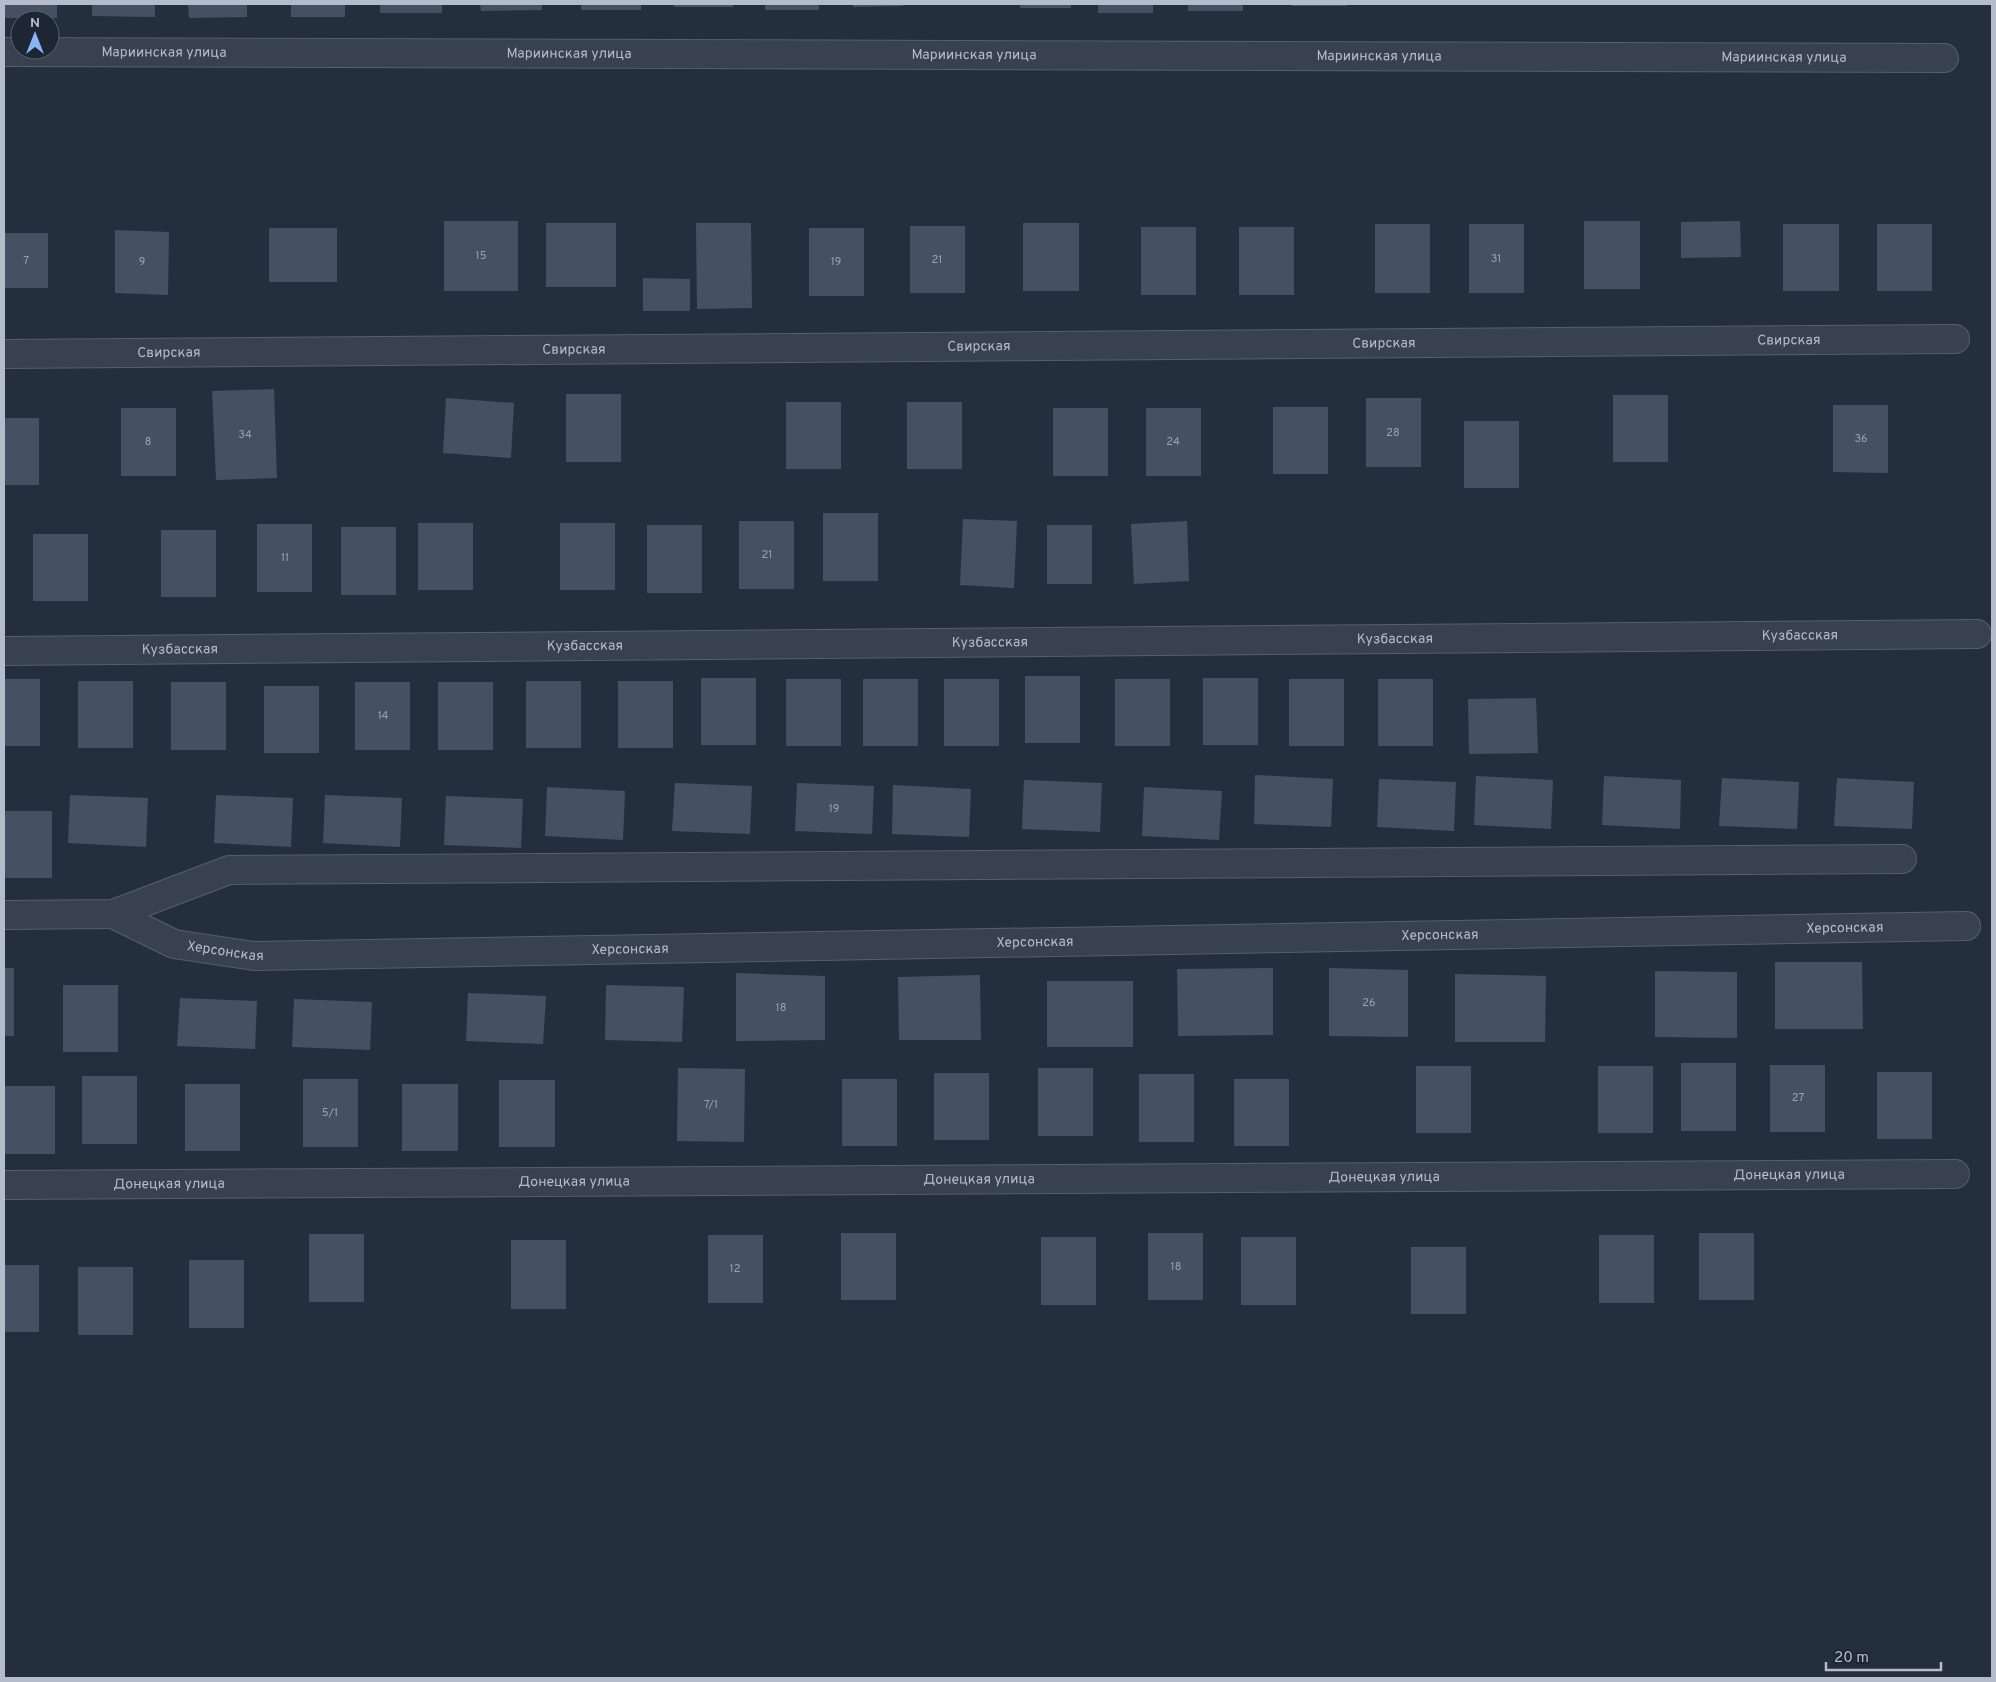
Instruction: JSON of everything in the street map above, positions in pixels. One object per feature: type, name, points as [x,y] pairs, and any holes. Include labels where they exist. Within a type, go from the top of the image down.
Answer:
[{"type":"street","name":"Мариинская улица","points":[[4,52],[1944,58]]},
{"type":"street","name":"Свирская","points":[[4,354],[1954,339]]},
{"type":"street","name":"Кузбасская","points":[[4,651],[1977,634]]},
{"type":"street","name":"Херсонская","points":[[4,915],[113,914],[229,870],[1902,859]]},
{"type":"street","name":"Херсонская","points":[[113,914],[174,944],[254,956],[1966,926]]},
{"type":"street","name":"Донецкая улица","points":[[4,1185],[1955,1174]]},
{"type":"building","points":[[4,4],[57,4],[57,10],[10,10],[10,18],[4,18]]},
{"type":"building","points":[[92,4],[155,4],[155,17],[92,16]]},
{"type":"building","points":[[188,4],[247,4],[247,17],[189,18]]},
{"type":"building","points":[[291,4],[345,4],[345,17],[291,17]]},
{"type":"building","points":[[380,4],[442,4],[442,13],[380,13]]},
{"type":"building","points":[[480,4],[542,4],[542,10],[481,11]]},
{"type":"building","points":[[581,4],[641,4],[641,10],[581,10]]},
{"type":"building","points":[[674,4],[733,4],[733,7],[674,7]]},
{"type":"building","points":[[765,4],[819,4],[819,10],[765,10]]},
{"type":"building","points":[[853,4],[903,4],[903,6],[853,7]]},
{"type":"building","points":[[1020,4],[1071,4],[1071,8],[1020,8]]},
{"type":"building","points":[[1098,4],[1153,4],[1153,13],[1098,13]]},
{"type":"building","points":[[1188,4],[1243,4],[1243,11],[1188,11]]},
{"type":"building","points":[[1292,4],[1347,4],[1347,6],[1292,6]]},
{"type":"building","points":[[444,221],[518,221],[518,291],[444,291]]},
{"type":"building","points":[[1584,221],[1640,221],[1640,289],[1584,289]]},
{"type":"building","points":[[1740,221],[1741,257],[1681,258],[1681,222]]},
{"type":"building","points":[[546,223],[616,223],[616,287],[546,287]]},
{"type":"building","points":[[696,223],[751,223],[752,308],[697,309]]},
{"type":"building","points":[[1023,223],[1079,223],[1079,291],[1023,291]]},
{"type":"building","points":[[1375,224],[1430,224],[1430,293],[1375,293]]},
{"type":"building","points":[[1469,224],[1524,224],[1524,293],[1469,293]]},
{"type":"building","points":[[1783,224],[1839,224],[1839,291],[1783,291]]},
{"type":"building","points":[[1877,224],[1932,224],[1932,291],[1877,291]]},
{"type":"building","points":[[910,226],[965,226],[965,293],[910,293]]},
{"type":"building","points":[[1141,227],[1196,227],[1196,295],[1141,295]]},
{"type":"building","points":[[1239,227],[1294,227],[1294,295],[1239,295]]},
{"type":"building","points":[[269,228],[337,228],[337,282],[269,282]]},
{"type":"building","points":[[809,228],[864,228],[864,296],[809,296]]},
{"type":"building","points":[[115,230],[169,232],[168,295],[115,293]]},
{"type":"building","points":[[4,233],[48,233],[48,288],[4,288]]},
{"type":"building","points":[[643,278],[690,279],[690,311],[643,311]]},
{"type":"building","points":[[274,389],[277,478],[216,480],[212,391]]},
{"type":"building","points":[[566,394],[621,394],[621,462],[566,462]]},
{"type":"building","points":[[1613,395],[1668,395],[1668,462],[1613,462]]},
{"type":"building","points":[[446,398],[514,403],[511,458],[443,453]]},
{"type":"building","points":[[1366,398],[1421,398],[1421,467],[1366,467]]},
{"type":"building","points":[[786,402],[841,402],[841,469],[786,469]]},
{"type":"building","points":[[907,402],[962,402],[962,469],[907,469]]},
{"type":"building","points":[[1833,405],[1888,405],[1888,473],[1833,472]]},
{"type":"building","points":[[1273,407],[1328,407],[1328,474],[1273,474]]},
{"type":"building","points":[[121,408],[176,408],[176,476],[121,476]]},
{"type":"building","points":[[1053,408],[1108,408],[1108,476],[1053,476]]},
{"type":"building","points":[[1146,408],[1201,408],[1201,476],[1146,476]]},
{"type":"building","points":[[4,418],[39,418],[39,485],[4,485]]},
{"type":"building","points":[[1464,421],[1519,421],[1519,488],[1464,488]]},
{"type":"building","points":[[823,513],[878,513],[878,581],[823,581]]},
{"type":"building","points":[[963,519],[1017,521],[1014,588],[960,585]]},
{"type":"building","points":[[739,521],[794,521],[794,589],[739,589]]},
{"type":"building","points":[[1187,521],[1189,581],[1134,584],[1131,524]]},
{"type":"building","points":[[418,523],[473,523],[473,590],[418,590]]},
{"type":"building","points":[[560,523],[615,523],[615,590],[560,590]]},
{"type":"building","points":[[257,524],[312,524],[312,592],[257,592]]},
{"type":"building","points":[[647,525],[702,525],[702,593],[647,593]]},
{"type":"building","points":[[1047,525],[1092,525],[1092,584],[1047,584]]},
{"type":"building","points":[[341,527],[396,527],[396,595],[341,595]]},
{"type":"building","points":[[161,530],[216,530],[216,597],[161,597]]},
{"type":"building","points":[[33,534],[88,534],[88,601],[33,601]]},
{"type":"building","points":[[1025,676],[1080,676],[1080,743],[1025,743]]},
{"type":"building","points":[[701,678],[756,678],[756,745],[701,745]]},
{"type":"building","points":[[1203,678],[1258,678],[1258,745],[1203,745]]},
{"type":"building","points":[[4,679],[40,679],[40,746],[4,746]]},
{"type":"building","points":[[786,679],[841,679],[841,746],[786,746]]},
{"type":"building","points":[[863,679],[918,679],[918,746],[863,746]]},
{"type":"building","points":[[944,679],[999,679],[999,746],[944,746]]},
{"type":"building","points":[[1115,679],[1170,679],[1170,746],[1115,746]]},
{"type":"building","points":[[1289,679],[1344,679],[1344,746],[1289,746]]},
{"type":"building","points":[[1378,679],[1433,679],[1433,746],[1378,746]]},
{"type":"building","points":[[78,681],[133,681],[133,748],[78,748]]},
{"type":"building","points":[[526,681],[581,681],[581,748],[526,748]]},
{"type":"building","points":[[618,681],[673,681],[673,748],[618,748]]},
{"type":"building","points":[[171,682],[226,682],[226,750],[171,750]]},
{"type":"building","points":[[355,682],[410,682],[410,750],[355,750]]},
{"type":"building","points":[[438,682],[493,682],[493,750],[438,750]]},
{"type":"building","points":[[264,686],[319,686],[319,753],[264,753]]},
{"type":"building","points":[[1536,698],[1538,753],[1469,754],[1468,699]]},
{"type":"building","points":[[1255,775],[1333,779],[1331,827],[1254,824]]},
{"type":"building","points":[[1476,776],[1553,780],[1551,829],[1474,825]]},
{"type":"building","points":[[1604,776],[1681,780],[1680,829],[1602,825]]},
{"type":"building","points":[[1722,778],[1799,782],[1797,829],[1719,826]]},
{"type":"building","points":[[1837,778],[1914,782],[1912,829],[1834,826]]},
{"type":"building","points":[[1379,779],[1456,782],[1454,831],[1377,827]]},
{"type":"building","points":[[1024,780],[1102,783],[1100,832],[1022,829]]},
{"type":"building","points":[[675,783],[752,786],[750,834],[672,831]]},
{"type":"building","points":[[797,783],[874,786],[872,834],[795,831]]},
{"type":"building","points":[[893,785],[971,789],[969,837],[892,834]]},
{"type":"building","points":[[547,787],[625,791],[623,840],[545,836]]},
{"type":"building","points":[[1144,787],[1222,791],[1219,840],[1142,836]]},
{"type":"building","points":[[70,795],[148,798],[146,847],[68,843]]},
{"type":"building","points":[[216,795],[293,798],[291,847],[214,843]]},
{"type":"building","points":[[325,795],[402,798],[400,847],[323,843]]},
{"type":"building","points":[[446,796],[523,799],[521,848],[444,845]]},
{"type":"building","points":[[4,811],[52,811],[52,878],[4,878]]},
{"type":"building","points":[[1775,962],[1862,962],[1863,1029],[1775,1029]]},
{"type":"building","points":[[4,968],[14,968],[14,1036],[4,1036]]},
{"type":"building","points":[[1273,968],[1273,1035],[1178,1036],[1177,969]]},
{"type":"building","points":[[1329,968],[1408,970],[1408,1037],[1329,1036]]},
{"type":"building","points":[[1655,971],[1737,972],[1737,1038],[1655,1037]]},
{"type":"building","points":[[736,973],[825,976],[825,1040],[736,1041]]},
{"type":"building","points":[[1455,974],[1546,976],[1545,1042],[1455,1042]]},
{"type":"building","points":[[980,975],[981,1040],[899,1040],[898,977]]},
{"type":"building","points":[[1047,981],[1133,981],[1133,1047],[1047,1047]]},
{"type":"building","points":[[63,985],[118,985],[118,1052],[63,1052]]},
{"type":"building","points":[[606,985],[684,987],[682,1042],[605,1040]]},
{"type":"building","points":[[468,993],[546,996],[543,1044],[466,1041]]},
{"type":"building","points":[[180,998],[257,1001],[255,1049],[177,1046]]},
{"type":"building","points":[[294,999],[372,1002],[370,1050],[292,1047]]},
{"type":"building","points":[[1681,1063],[1736,1063],[1736,1131],[1681,1131]]},
{"type":"building","points":[[1770,1065],[1825,1065],[1825,1132],[1770,1132]]},
{"type":"building","points":[[1416,1066],[1471,1066],[1471,1133],[1416,1133]]},
{"type":"building","points":[[1598,1066],[1653,1066],[1653,1133],[1598,1133]]},
{"type":"building","points":[[678,1068],[745,1069],[744,1142],[677,1141]]},
{"type":"building","points":[[1038,1068],[1093,1068],[1093,1136],[1038,1136]]},
{"type":"building","points":[[1877,1072],[1932,1072],[1932,1139],[1877,1139]]},
{"type":"building","points":[[934,1073],[989,1073],[989,1140],[934,1140]]},
{"type":"building","points":[[1139,1074],[1194,1074],[1194,1142],[1139,1142]]},
{"type":"building","points":[[82,1076],[137,1076],[137,1144],[82,1144]]},
{"type":"building","points":[[303,1079],[358,1079],[358,1147],[303,1147]]},
{"type":"building","points":[[842,1079],[897,1079],[897,1146],[842,1146]]},
{"type":"building","points":[[1234,1079],[1289,1079],[1289,1146],[1234,1146]]},
{"type":"building","points":[[499,1080],[555,1080],[555,1147],[499,1147]]},
{"type":"building","points":[[185,1084],[240,1084],[240,1151],[185,1151]]},
{"type":"building","points":[[402,1084],[458,1084],[458,1151],[402,1151]]},
{"type":"building","points":[[4,1086],[55,1086],[55,1154],[4,1154]]},
{"type":"building","points":[[841,1233],[896,1233],[896,1300],[841,1300]]},
{"type":"building","points":[[1148,1233],[1203,1233],[1203,1300],[1148,1300]]},
{"type":"building","points":[[1699,1233],[1754,1233],[1754,1300],[1699,1300]]},
{"type":"building","points":[[309,1234],[364,1234],[364,1302],[309,1302]]},
{"type":"building","points":[[708,1235],[763,1235],[763,1303],[708,1303]]},
{"type":"building","points":[[1599,1235],[1654,1235],[1654,1303],[1599,1303]]},
{"type":"building","points":[[1041,1237],[1096,1237],[1096,1305],[1041,1305]]},
{"type":"building","points":[[1241,1237],[1296,1237],[1296,1305],[1241,1305]]},
{"type":"building","points":[[511,1240],[566,1240],[566,1309],[511,1309]]},
{"type":"building","points":[[1411,1247],[1466,1247],[1466,1314],[1411,1314]]},
{"type":"building","points":[[189,1260],[244,1260],[244,1328],[189,1328]]},
{"type":"building","points":[[4,1265],[39,1265],[39,1332],[4,1332]]},
{"type":"building","points":[[78,1267],[133,1267],[133,1335],[78,1335]]}]
